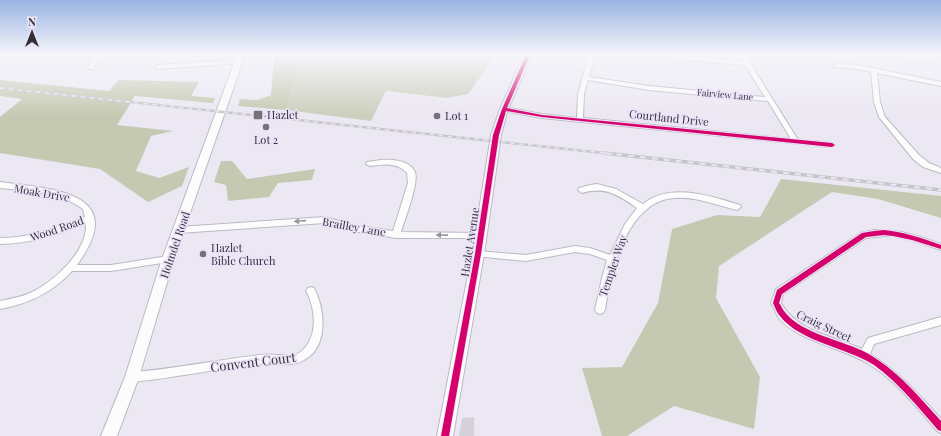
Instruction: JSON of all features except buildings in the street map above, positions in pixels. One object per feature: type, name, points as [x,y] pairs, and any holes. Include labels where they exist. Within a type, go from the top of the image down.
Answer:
[{"type":"street","name":"Holmdel Road","points":[[110,436],[132,377],[168,259],[233,75]]},
{"type":"street","name":"Hazlet Avenue","points":[[445,436],[478,254],[496,135],[504,109],[519,75]]},
{"type":"street","points":[[756,75],[796,141]]},
{"type":"street","points":[[874,75],[876,102],[882,116],[916,157],[926,165],[941,171]]},
{"type":"street","points":[[900,75],[941,84]]},
{"type":"street","name":"Fairview Lane","points":[[586,78],[649,88],[770,99]]},
{"type":"street","points":[[580,119],[581,94],[586,78]]},
{"type":"street","name":"Courtland Drive","points":[[504,109],[580,119],[832,145]]},
{"type":"street","points":[[370,164],[385,161],[394,162],[402,164],[411,172],[412,182],[396,235]]},
{"type":"street","name":"Moak Drive","points":[[0,185],[56,193],[72,197],[86,207],[90,218]]},
{"type":"street","points":[[582,190],[595,187],[608,189],[623,195],[641,207]]},
{"type":"street","name":"Templer Way","points":[[600,310],[602,295],[613,259],[626,228],[641,207],[655,198],[673,195],[702,198],[737,207]]},
{"type":"street","points":[[0,305],[16,303],[34,296],[58,281],[71,268],[88,240],[91,230],[90,218]]},
{"type":"street","name":"Wood Road","points":[[0,241],[19,241],[36,238],[90,218]]},
{"type":"street","name":"Brailley Lane","points":[[179,230],[325,220],[354,228],[396,235],[481,236]]},
{"type":"street","name":"Craig Street","points":[[941,247],[898,234],[884,232],[864,235],[779,292],[776,303],[778,310],[787,320],[802,329],[864,355],[893,374],[941,427]]},
{"type":"street","points":[[478,254],[526,258],[575,249],[590,251],[613,259]]},
{"type":"street","points":[[71,268],[110,268],[168,259]]},
{"type":"street","name":"Convent Court","points":[[132,377],[263,359],[291,360],[299,358],[310,350],[315,340],[318,305],[311,291]]},
{"type":"street","points":[[864,355],[871,341],[941,321]]},
{"type":"green space","points":[[272,75],[295,75],[286,110],[238,106],[240,99],[258,100],[271,95]]},
{"type":"green space","points":[[295,75],[481,75],[468,94],[448,98],[386,91],[371,121],[286,110]]},
{"type":"green space","points":[[0,80],[109,91],[119,80],[199,82],[191,96],[215,98],[213,103],[135,96],[117,125],[173,131],[151,136],[136,171],[159,178],[189,167],[182,186],[148,202],[100,169],[0,153],[0,117],[22,99],[0,96]]},
{"type":"green space","points":[[221,161],[232,161],[247,179],[315,169],[312,180],[278,183],[269,197],[228,201],[226,185],[214,182]]},
{"type":"green space","points":[[781,179],[941,196],[941,218],[878,199],[832,192],[719,266],[716,298],[760,377],[754,429],[674,406],[627,436],[602,436],[582,368],[622,367],[658,303],[672,229],[717,215],[760,217]]},
{"type":"railway","points":[[0,88],[613,154]]},
{"type":"railway","points":[[604,153],[941,190]]},
{"type":"cycle path","points":[[445,436],[478,254],[496,135],[504,109],[519,75]]},
{"type":"cycle path","points":[[504,109],[542,116],[832,145]]},
{"type":"cycle path","points":[[941,247],[912,237],[893,233],[874,233],[864,235],[779,292],[776,303],[782,314],[790,322],[814,336],[865,356],[887,371],[906,388],[941,427]]},
{"type":"place","name":"Hazlet","points":[[258,115]]},
{"type":"place","name":"Lot 1","points":[[437,116]]},
{"type":"place","name":"Lot 2","points":[[266,127]]},
{"type":"place","name":"Hazlet Bible Church","points":[[203,254]]}]
